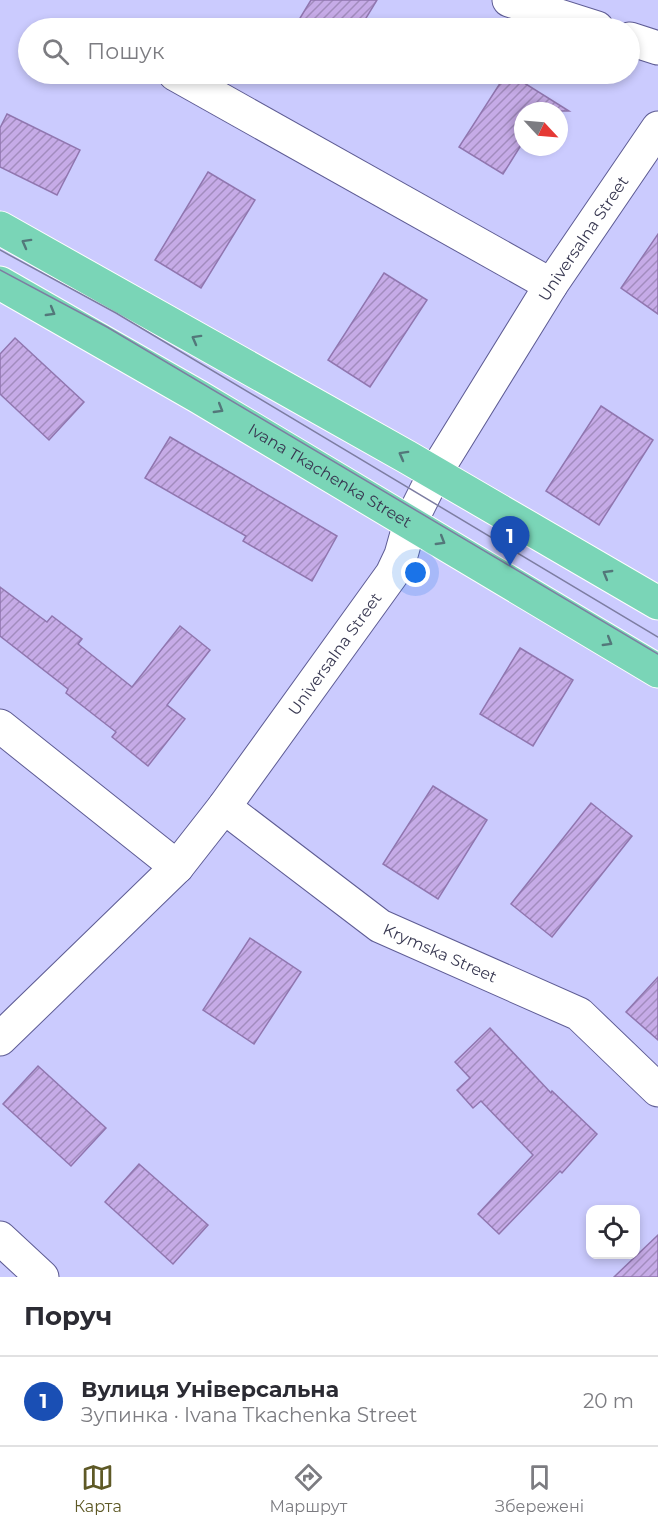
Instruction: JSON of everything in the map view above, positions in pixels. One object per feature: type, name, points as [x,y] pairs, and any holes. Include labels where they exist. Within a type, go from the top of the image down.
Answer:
[{"type":"main road","points":[[0,228],[658,603]]},
{"type":"main road","name":"Ivana Tkachenka Street","points":[[0,283],[219,409],[658,671]]},
{"type":"street","points":[[515,1],[567,18]]},
{"type":"street","points":[[640,42],[658,48]]},
{"type":"street","points":[[193,84],[551,285]]},
{"type":"street","name":"Universalna Street","points":[[0,1039],[177,867],[224,807],[392,574],[401,555],[410,523],[435,474],[551,285],[658,128]]},
{"type":"street","points":[[0,726],[177,867]]},
{"type":"street","name":"Krymska Street","points":[[224,807],[380,927],[579,1014],[658,1090]]},
{"type":"street","points":[[0,1239],[42,1277]]},
{"type":"building","points":[[311,0],[377,0],[366,18],[300,18]]},
{"type":"building","points":[[500,84],[526,84],[555,102],[514,102],[514,156],[503,174],[459,147]]},
{"type":"building","points":[[7,114],[80,150],[57,195],[0,167],[0,128]]},
{"type":"building","points":[[208,172],[255,200],[201,288],[155,260]]},
{"type":"building","points":[[658,234],[658,314],[621,288]]},
{"type":"building","points":[[384,273],[427,300],[370,387],[328,360]]},
{"type":"building","points":[[15,338],[84,402],[49,440],[0,394],[0,354]]},
{"type":"building","points":[[601,406],[653,440],[599,525],[546,491]]},
{"type":"building","points":[[170,437],[337,536],[312,581],[243,541],[246,536],[145,478]]},
{"type":"building","points":[[0,587],[47,622],[52,616],[82,639],[78,644],[132,687],[180,626],[210,650],[167,705],[185,719],[148,766],[112,737],[116,732],[66,693],[68,689],[0,636]]},
{"type":"building","points":[[520,648],[573,680],[533,746],[480,714]]},
{"type":"building","points":[[433,786],[487,820],[438,899],[383,864]]},
{"type":"building","points":[[591,803],[632,836],[552,937],[511,904]]},
{"type":"building","points":[[250,938],[301,972],[254,1044],[203,1010]]},
{"type":"building","points":[[658,977],[658,1040],[626,1012]]},
{"type":"building","points":[[490,1028],[551,1093],[552,1091],[597,1134],[562,1173],[560,1171],[499,1234],[478,1214],[533,1155],[481,1101],[473,1108],[457,1090],[470,1078],[455,1062]]},
{"type":"building","points":[[38,1066],[106,1128],[71,1166],[3,1104]]},
{"type":"building","points":[[139,1164],[208,1225],[173,1264],[105,1202]]},
{"type":"building","points":[[658,1235],[658,1277],[614,1277],[633,1259],[640,1259],[640,1252]]},
{"type":"tram line","points":[[0,250],[116,313],[658,637]]},
{"type":"tram line","points":[[0,270],[107,327],[658,654]]},
{"type":"place","name":"Вулиця Універсальна","points":[[510,566]]}]
